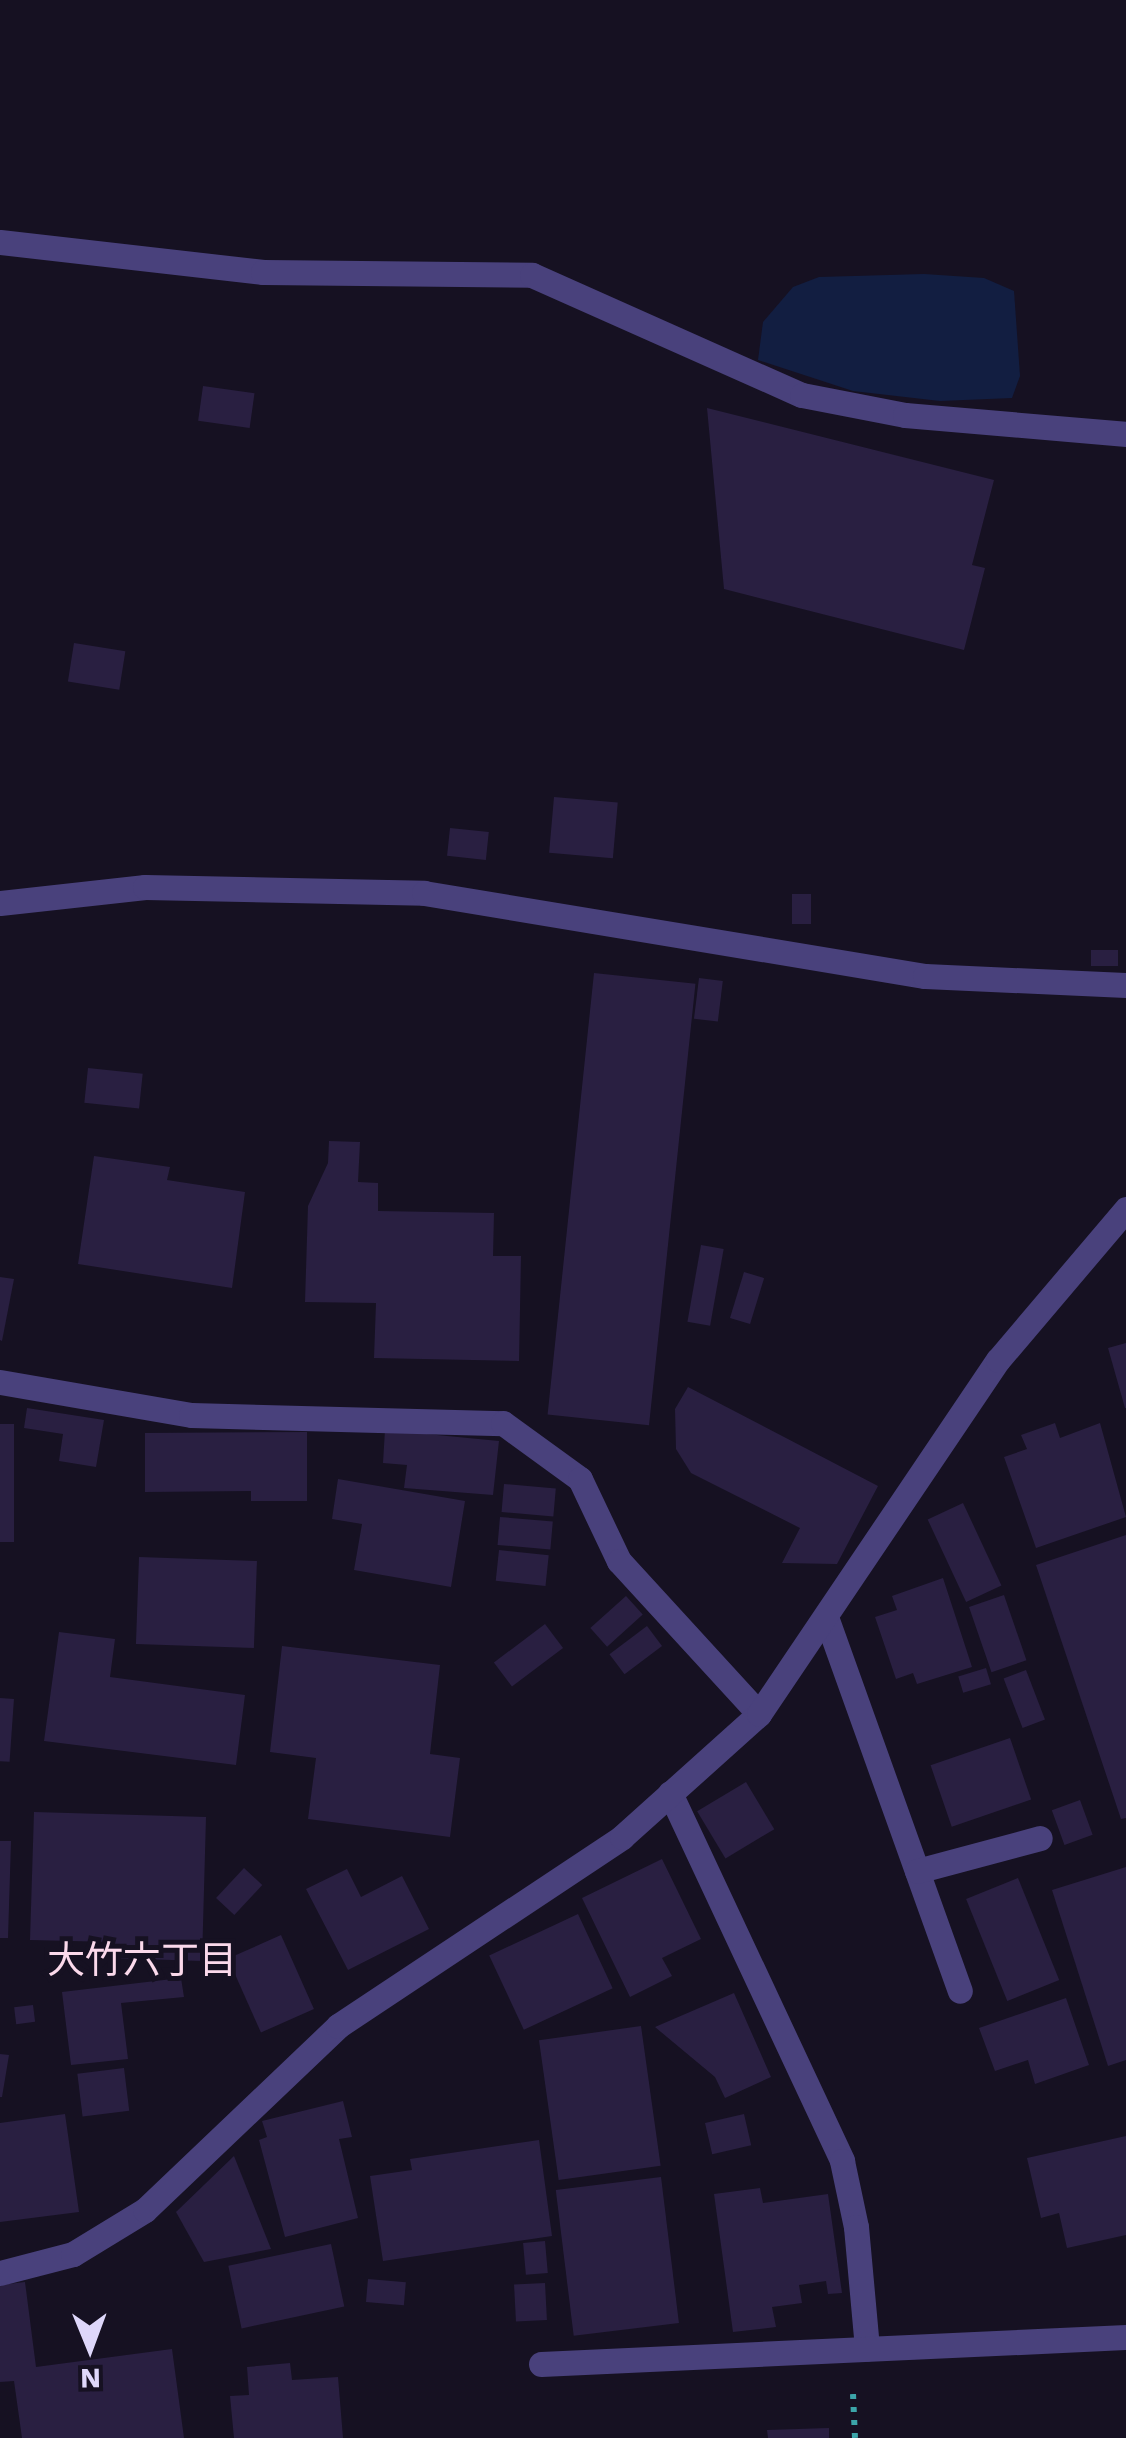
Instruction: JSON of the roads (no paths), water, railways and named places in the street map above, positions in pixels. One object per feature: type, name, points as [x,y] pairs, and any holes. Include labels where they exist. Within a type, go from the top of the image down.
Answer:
[{"type":"street","points":[[0,242],[263,272],[532,275],[802,396],[905,416],[1126,434]]},
{"type":"street","points":[[0,903],[145,888],[424,894],[925,976],[1126,985]]},
{"type":"street","points":[[0,2272],[73,2254],[145,2210],[338,2026],[622,1837],[760,1714],[998,1360],[1126,1209]]},
{"type":"street","points":[[0,1382],[192,1415],[503,1423],[580,1478],[619,1561],[760,1714]]},
{"type":"street","points":[[826,1616],[960,1991]]},
{"type":"street","points":[[670,1793],[842,2161],[856,2227],[867,2349]]},
{"type":"street","points":[[917,1871],[1040,1838]]},
{"type":"street","points":[[541,2364],[1126,2338]]},
{"type":"water","points":[[924,274],[984,278],[1014,291],[1020,376],[1012,398],[940,401],[853,391],[758,360],[763,322],[793,287],[819,277]]},
{"type":"district","name":"大竹六丁目","points":[[142,1961]]}]
